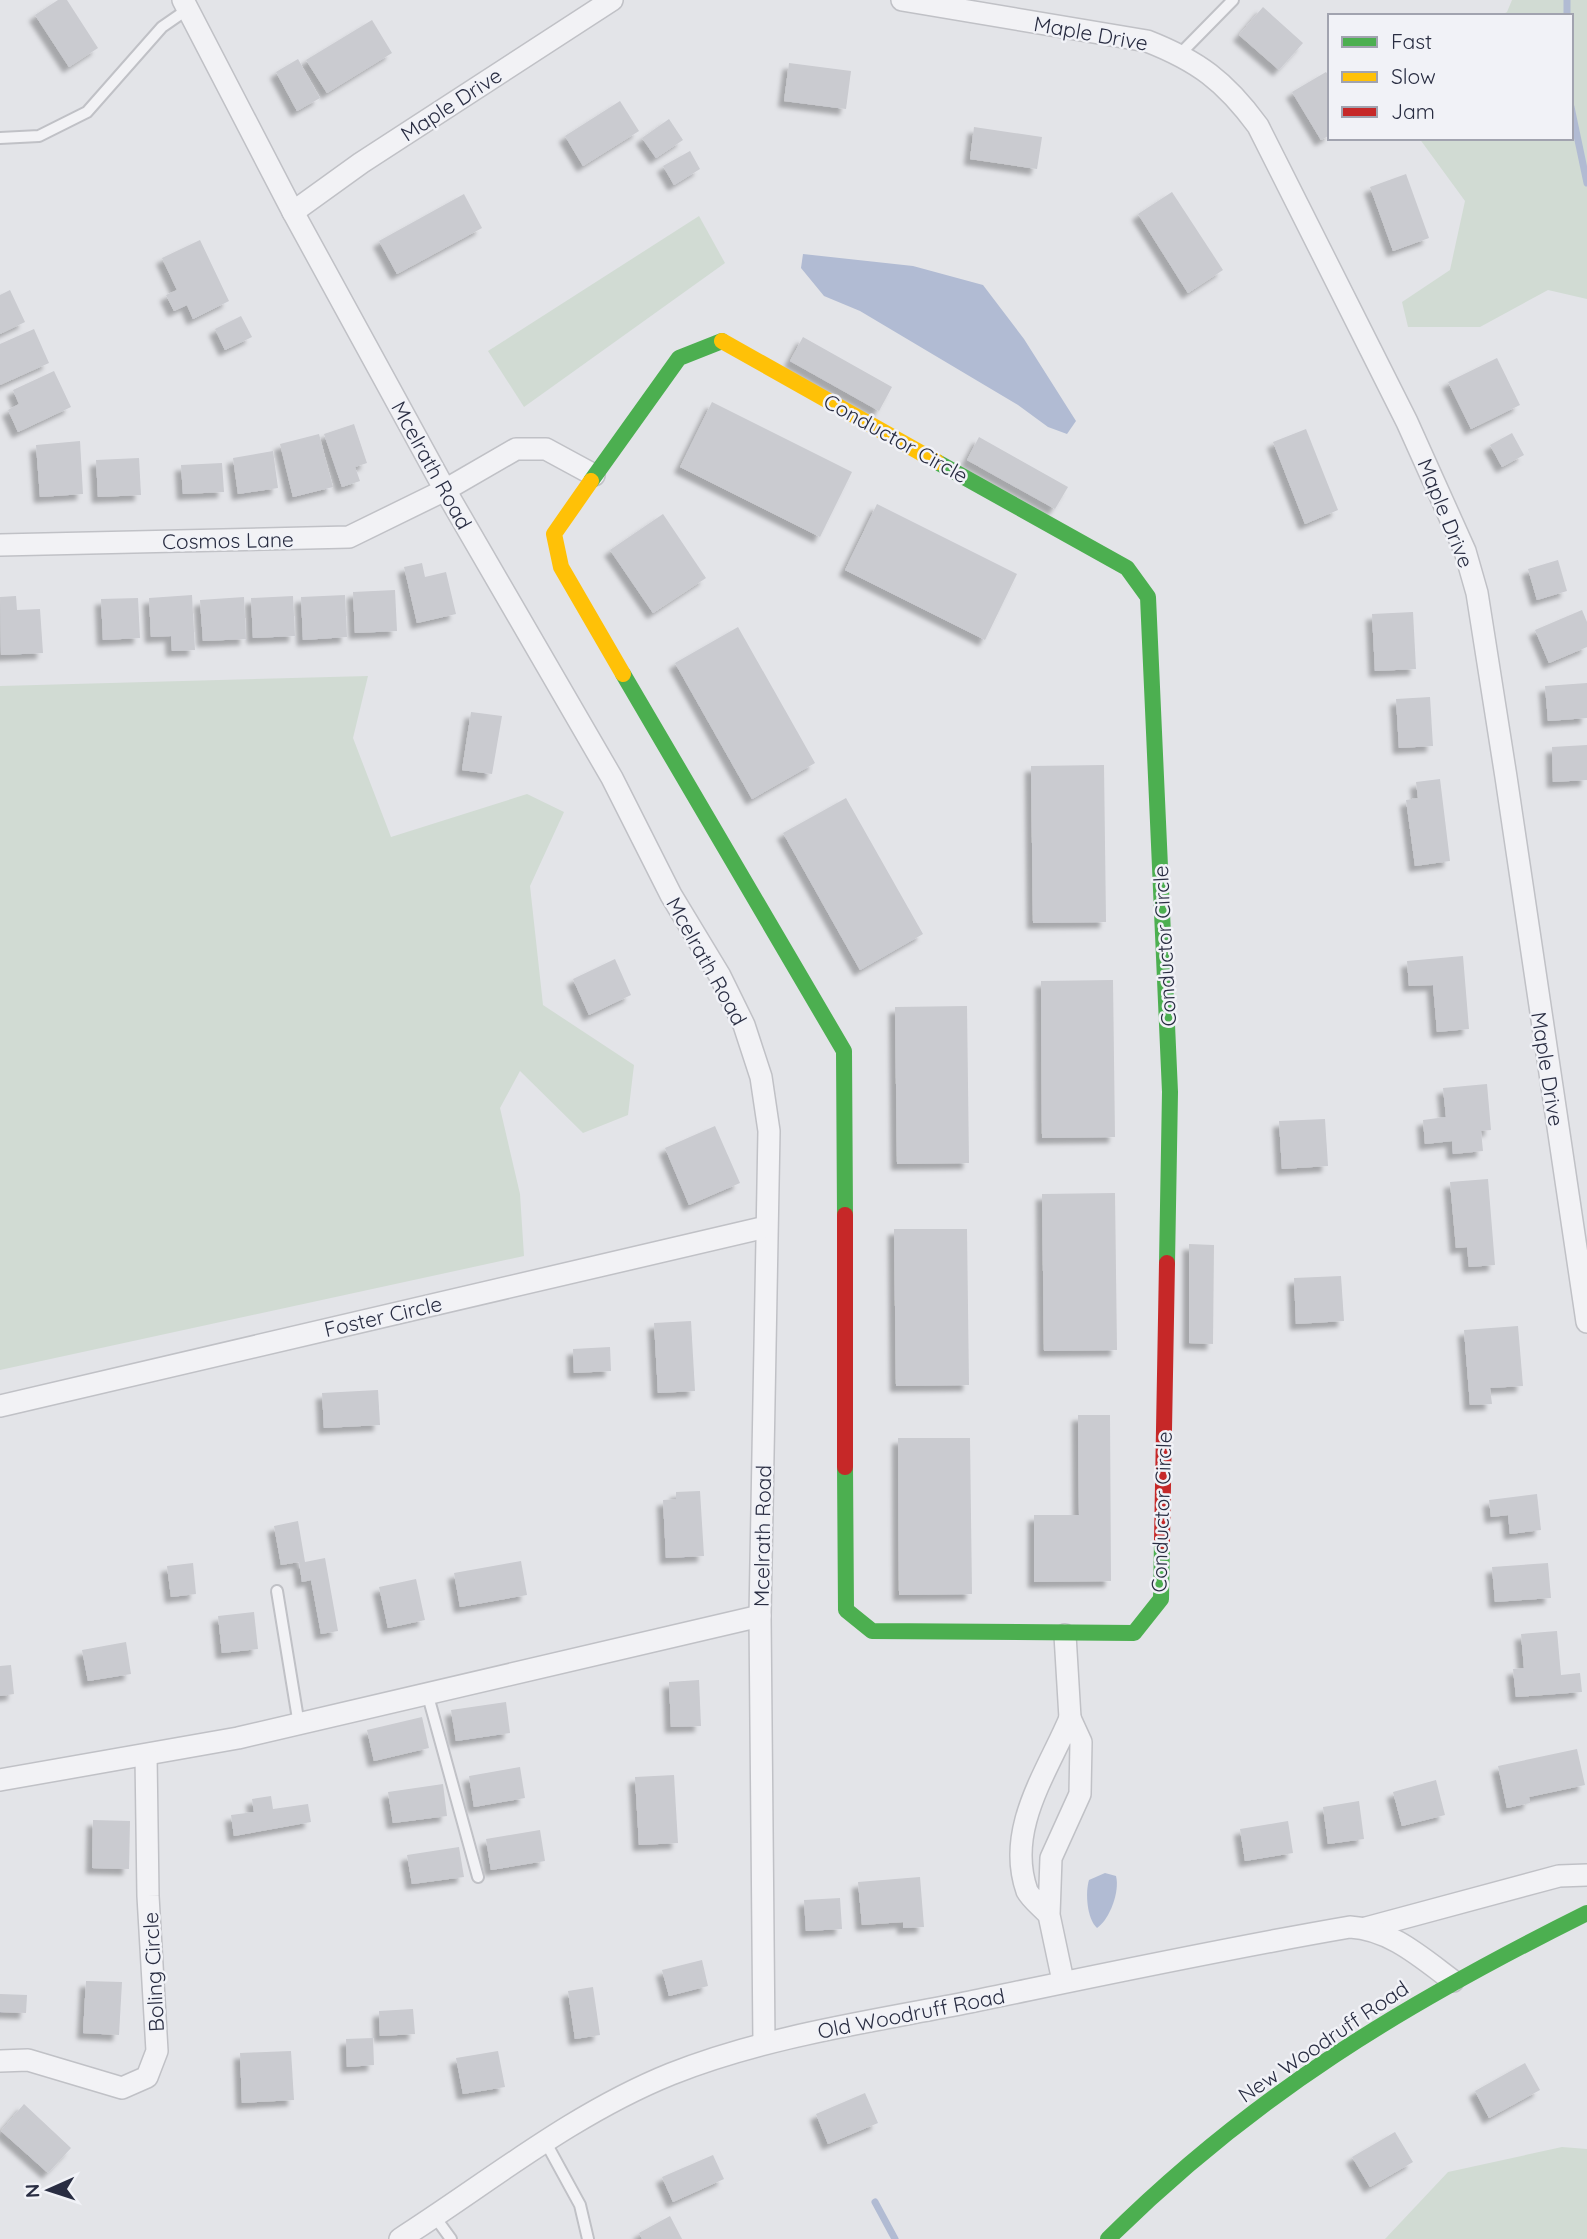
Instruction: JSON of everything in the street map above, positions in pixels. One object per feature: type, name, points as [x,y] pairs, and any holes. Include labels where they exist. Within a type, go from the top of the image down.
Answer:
[{"type":"street","name":"Maple Drive","points":[[293,212],[360,163],[612,0]]},
{"type":"street","name":"Maple Drive","points":[[901,0],[1146,41],[1180,54],[1210,72],[1236,97],[1258,126],[1407,422],[1465,551],[1477,593],[1587,1322]]},
{"type":"street","name":"Mcelrath Road","points":[[186,5],[293,212],[445,489],[611,778],[671,895],[720,976],[744,1025],[761,1077],[769,1131],[760,1616],[764,2043]]},
{"type":"street","name":"Conductor Circle","points":[[722,341],[1127,568],[1148,597],[1170,1092],[1161,1599],[1134,1633],[1065,1635],[873,1631],[846,1610],[844,1051],[561,567],[554,534],[594,475],[679,358],[722,341]]},
{"type":"street","points":[[445,489],[516,449],[546,449],[594,475]]},
{"type":"street","name":"Cosmos Lane","points":[[0,545],[349,537],[445,489]]},
{"type":"street","name":"Foster Circle","points":[[0,1406],[766,1227]]},
{"type":"street","points":[[0,1780],[299,1725],[428,1696],[587,1654],[760,1616]]},
{"type":"street","points":[[1063,1981],[1049,1914],[1051,1858],[1080,1794],[1081,1742],[1070,1718],[1065,1635]]},
{"type":"street","points":[[1049,1914],[1028,1892],[1022,1854],[1026,1815],[1033,1791],[1070,1718]]},
{"type":"street","name":"Boling Circle","points":[[0,2061],[28,2060],[122,2088],[146,2077],[157,2051],[148,1896],[146,1755]]},
{"type":"street","points":[[1366,1928],[1559,1876],[1587,1875]]},
{"type":"street","name":"New Woodruff Road","points":[[1108,2239],[1195,2159],[1283,2089],[1375,2026],[1453,1981],[1587,1913]]},
{"type":"street","name":"Old Woodruff Road","points":[[400,2239],[545,2141],[613,2101],[670,2075],[764,2043],[1063,1981],[1350,1927],[1366,1928],[1403,1944],[1453,1981]]},
{"type":"lane","points":[[1180,54],[1233,0]]},
{"type":"lane","points":[[0,138],[40,136],[88,112],[162,27],[186,5]]},
{"type":"lane","points":[[277,1591],[299,1725]]},
{"type":"lane","points":[[428,1696],[478,1877]]},
{"type":"lane","points":[[545,2141],[580,2205],[587,2239]]},
{"type":"lane","points":[[435,2217],[451,2239]]},
{"type":"shaded area","points":[[1512,0],[1587,0],[1587,299],[1548,290],[1480,327],[1408,327],[1402,302],[1450,270],[1465,201],[1420,140],[1573,140],[1573,14],[1504,14]]},
{"type":"shaded area","points":[[699,216],[725,263],[524,407],[488,351]]},
{"type":"shaded area","points":[[368,676],[353,738],[391,837],[527,794],[564,812],[530,886],[543,1005],[634,1065],[628,1115],[583,1133],[520,1071],[500,1108],[520,1194],[524,1256],[0,1370],[0,686]]},
{"type":"shaded area","points":[[1562,2147],[1587,2149],[1587,2239],[1385,2239],[1448,2172]]},
{"type":"water","points":[[803,254],[913,266],[983,285],[1024,339],[1076,421],[1067,434],[1048,427],[1018,405],[860,311],[824,296],[801,268]]},
{"type":"water","points":[[1105,1873],[1116,1876],[1117,1889],[1110,1912],[1097,1928],[1089,1912],[1088,1885],[1089,1880]]},
{"type":"building","points":[[58,0],[67,0],[98,48],[69,67],[35,15]]},
{"type":"building","points":[[1263,7],[1303,43],[1279,70],[1239,35]]},
{"type":"building","points":[[372,20],[392,53],[327,93],[306,60]]},
{"type":"building","points":[[298,59],[320,98],[297,111],[276,72]]},
{"type":"building","points":[[789,63],[851,71],[846,109],[784,101]]},
{"type":"building","points":[[1326,72],[1328,136],[1321,140],[1292,92]]},
{"type":"building","points":[[620,101],[639,131],[583,166],[565,136]]},
{"type":"building","points":[[669,119],[683,140],[656,158],[642,138]]},
{"type":"building","points":[[974,127],[1042,137],[1037,169],[970,159]]},
{"type":"building","points":[[690,151],[700,169],[674,185],[663,166]]},
{"type":"building","points":[[1406,174],[1429,238],[1393,251],[1370,187]]},
{"type":"building","points":[[1172,192],[1223,270],[1188,293],[1138,214]]},
{"type":"building","points":[[464,194],[482,228],[397,274],[379,241]]},
{"type":"building","points":[[200,240],[229,301],[193,319],[187,305],[174,311],[166,295],[177,290],[162,258]]},
{"type":"building","points":[[10,290],[25,322],[0,334],[0,295]]},
{"type":"building","points":[[241,316],[252,337],[225,350],[215,329]]},
{"type":"building","points":[[34,329],[49,363],[0,385],[0,344]]},
{"type":"building","points":[[803,337],[892,387],[879,411],[790,361]]},
{"type":"building","points":[[1497,358],[1520,405],[1471,429],[1448,382]]},
{"type":"building","points":[[54,371],[71,407],[18,432],[8,410],[19,404],[13,390]]},
{"type":"building","points":[[712,402],[852,472],[820,537],[680,467]]},
{"type":"building","points":[[354,424],[367,463],[355,467],[360,481],[342,487],[324,434]]},
{"type":"building","points":[[1306,429],[1338,510],[1305,524],[1273,442]]},
{"type":"building","points":[[1512,433],[1524,455],[1502,467],[1490,445]]},
{"type":"building","points":[[319,434],[333,487],[293,497],[280,444]]},
{"type":"building","points":[[979,437],[1068,487],[1055,509],[967,460]]},
{"type":"building","points":[[80,441],[83,494],[40,497],[36,445]]},
{"type":"building","points":[[273,451],[278,488],[238,494],[233,458]]},
{"type":"building","points":[[139,458],[141,495],[98,497],[96,460]]},
{"type":"building","points":[[222,463],[224,492],[183,494],[181,465]]},
{"type":"building","points":[[877,504],[1017,574],[985,640],[845,570]]},
{"type":"building","points":[[663,514],[706,578],[653,613],[610,550]]},
{"type":"building","points":[[1558,560],[1567,591],[1537,600],[1528,569]]},
{"type":"building","points":[[422,563],[425,577],[446,572],[456,614],[417,623],[404,567]]},
{"type":"building","points":[[395,590],[397,631],[355,633],[353,592]]},
{"type":"building","points":[[192,595],[195,650],[172,651],[171,636],[151,637],[149,598]]},
{"type":"building","points":[[345,595],[347,637],[303,640],[301,597]]},
{"type":"building","points":[[16,596],[17,610],[40,609],[43,653],[1,655],[0,597]]},
{"type":"building","points":[[293,596],[295,636],[253,638],[251,598]]},
{"type":"building","points":[[244,597],[246,639],[203,641],[200,600]]},
{"type":"building","points":[[138,598],[140,638],[103,640],[101,599]]},
{"type":"building","points":[[1582,610],[1587,622],[1587,647],[1549,663],[1535,630]]},
{"type":"building","points":[[1413,612],[1416,669],[1375,671],[1372,614]]},
{"type":"building","points":[[738,627],[815,763],[752,799],[675,663]]},
{"type":"building","points":[[1587,683],[1587,718],[1548,721],[1545,686]]},
{"type":"building","points":[[1430,697],[1433,746],[1399,748],[1396,699]]},
{"type":"building","points":[[471,712],[502,716],[492,774],[462,770]]},
{"type":"building","points":[[1587,745],[1587,780],[1553,782],[1552,747]]},
{"type":"building","points":[[1104,765],[1106,922],[1033,923],[1031,766]]},
{"type":"building","points":[[1440,779],[1450,861],[1415,866],[1406,800],[1418,798],[1416,782]]},
{"type":"building","points":[[846,798],[923,934],[860,970],[783,833]]},
{"type":"building","points":[[1463,956],[1469,1029],[1437,1032],[1433,985],[1409,986],[1407,961]]},
{"type":"building","points":[[615,959],[631,995],[589,1015],[573,979]]},
{"type":"building","points":[[1113,980],[1115,1137],[1042,1138],[1041,981]]},
{"type":"building","points":[[967,1006],[969,1163],[897,1164],[895,1007]]},
{"type":"building","points":[[1487,1084],[1491,1130],[1481,1131],[1483,1151],[1453,1154],[1452,1141],[1425,1144],[1423,1120],[1446,1117],[1443,1088]]},
{"type":"building","points":[[1325,1119],[1328,1166],[1282,1169],[1279,1121]]},
{"type":"building","points":[[715,1126],[740,1183],[689,1205],[665,1148]]},
{"type":"building","points":[[1488,1179],[1495,1265],[1469,1267],[1467,1247],[1456,1248],[1450,1182]]},
{"type":"building","points":[[1115,1193],[1117,1350],[1044,1351],[1042,1194]]},
{"type":"building","points":[[894,1229],[967,1229],[969,1385],[896,1386]]},
{"type":"building","points":[[1189,1244],[1214,1245],[1213,1344],[1189,1343]]},
{"type":"building","points":[[1341,1276],[1344,1321],[1296,1324],[1294,1278]]},
{"type":"building","points":[[691,1321],[695,1391],[658,1393],[654,1323]]},
{"type":"building","points":[[1518,1326],[1523,1386],[1490,1388],[1492,1404],[1470,1405],[1464,1330]]},
{"type":"building","points":[[610,1347],[611,1371],[574,1373],[573,1349]]},
{"type":"building","points":[[378,1390],[380,1425],[324,1428],[322,1393]]},
{"type":"building","points":[[1078,1415],[1110,1415],[1111,1581],[1034,1582],[1034,1515],[1079,1515]]},
{"type":"building","points":[[898,1438],[970,1438],[972,1594],[899,1595]]},
{"type":"building","points":[[700,1491],[704,1556],[666,1558],[663,1500],[676,1499],[676,1492]]},
{"type":"building","points":[[1537,1494],[1541,1530],[1510,1534],[1508,1515],[1491,1517],[1489,1500]]},
{"type":"building","points":[[298,1521],[305,1562],[325,1558],[338,1631],[321,1634],[311,1580],[302,1582],[299,1562],[281,1565],[274,1526]]},
{"type":"building","points":[[521,1561],[527,1595],[460,1607],[454,1573]]},
{"type":"building","points":[[193,1563],[196,1594],[171,1597],[167,1566]]},
{"type":"building","points":[[1548,1563],[1551,1598],[1495,1602],[1492,1567]]},
{"type":"building","points":[[416,1579],[425,1620],[388,1628],[379,1587]]},
{"type":"building","points":[[254,1612],[258,1649],[222,1653],[218,1616]]},
{"type":"building","points":[[1557,1631],[1561,1675],[1580,1673],[1582,1692],[1516,1697],[1513,1669],[1524,1668],[1521,1634]]},
{"type":"building","points":[[126,1642],[131,1674],[88,1681],[82,1650]]},
{"type":"building","points":[[11,1665],[14,1694],[0,1696],[0,1666]]},
{"type":"building","points":[[699,1680],[701,1726],[671,1727],[669,1682]]},
{"type":"building","points":[[506,1702],[510,1733],[456,1741],[451,1710]]},
{"type":"building","points":[[422,1717],[429,1748],[374,1761],[367,1730]]},
{"type":"building","points":[[1577,1749],[1585,1785],[1529,1797],[1530,1803],[1507,1808],[1498,1766]]},
{"type":"building","points":[[520,1767],[525,1798],[474,1807],[469,1776]]},
{"type":"building","points":[[674,1775],[678,1843],[639,1845],[635,1777]]},
{"type":"building","points":[[1436,1780],[1445,1815],[1402,1826],[1393,1792]]},
{"type":"building","points":[[443,1784],[447,1816],[393,1823],[388,1792]]},
{"type":"building","points":[[271,1796],[273,1809],[308,1804],[311,1822],[234,1836],[231,1815],[254,1812],[252,1799]]},
{"type":"building","points":[[1359,1801],[1364,1839],[1328,1844],[1323,1807]]},
{"type":"building","points":[[93,1820],[130,1821],[129,1869],[92,1868]]},
{"type":"building","points":[[1288,1821],[1293,1853],[1245,1861],[1240,1829]]},
{"type":"building","points":[[540,1830],[545,1861],[491,1870],[486,1839]]},
{"type":"building","points":[[459,1847],[464,1877],[412,1884],[407,1855]]},
{"type":"building","points":[[920,1877],[924,1927],[903,1928],[903,1922],[862,1925],[858,1882]]},
{"type":"building","points":[[840,1898],[842,1929],[806,1931],[804,1900]]},
{"type":"building","points":[[702,1960],[708,1986],[669,1996],[662,1970]]},
{"type":"building","points":[[86,1981],[122,1982],[119,2035],[83,2033]]},
{"type":"building","points":[[593,1987],[600,2035],[575,2039],[568,1991]]},
{"type":"building","points":[[0,1994],[27,1995],[26,2013],[0,2012]]},
{"type":"building","points":[[413,2009],[415,2034],[380,2036],[379,2011]]},
{"type":"building","points":[[373,2038],[374,2065],[347,2067],[346,2039]]},
{"type":"building","points":[[291,2051],[294,2100],[242,2103],[240,2053]]},
{"type":"building","points":[[498,2051],[505,2087],[463,2094],[456,2058]]},
{"type":"building","points":[[1525,2063],[1540,2090],[1489,2118],[1475,2091]]},
{"type":"building","points":[[865,2093],[878,2123],[828,2144],[816,2114]]},
{"type":"building","points":[[24,2104],[71,2148],[48,2173],[1,2131]]},
{"type":"building","points":[[1395,2132],[1413,2162],[1370,2187],[1352,2157]]},
{"type":"building","points":[[713,2155],[724,2179],[673,2202],[662,2177]]},
{"type":"building","points":[[670,2216],[682,2239],[642,2239],[639,2233]]},
{"type":"waterway","points":[[1567,0],[1567,14]]},
{"type":"waterway","points":[[1573,116],[1587,183]]},
{"type":"waterway","points":[[875,2202],[895,2239]]},
{"type":"traffic: fast","points":[[591,481],[679,358],[722,341]]},
{"type":"traffic: fast","points":[[937,462],[1127,568],[1148,597],[1170,1092],[1167,1263]]},
{"type":"traffic: fast","points":[[623,674],[844,1051],[845,1215]]},
{"type":"traffic: fast","points":[[845,1467],[846,1610],[872,1631],[1134,1633],[1161,1599],[1162,1541]]},
{"type":"traffic: fast","points":[[1108,2239],[1163,2187],[1275,2096],[1334,2056],[1455,1982],[1587,1913]]},
{"type":"traffic: slow","points":[[722,341],[937,462]]},
{"type":"traffic: slow","points":[[591,481],[554,534],[561,567],[623,674]]},
{"type":"traffic: jam","points":[[845,1215],[845,1467]]},
{"type":"traffic: jam","points":[[1162,1541],[1167,1263]]}]
